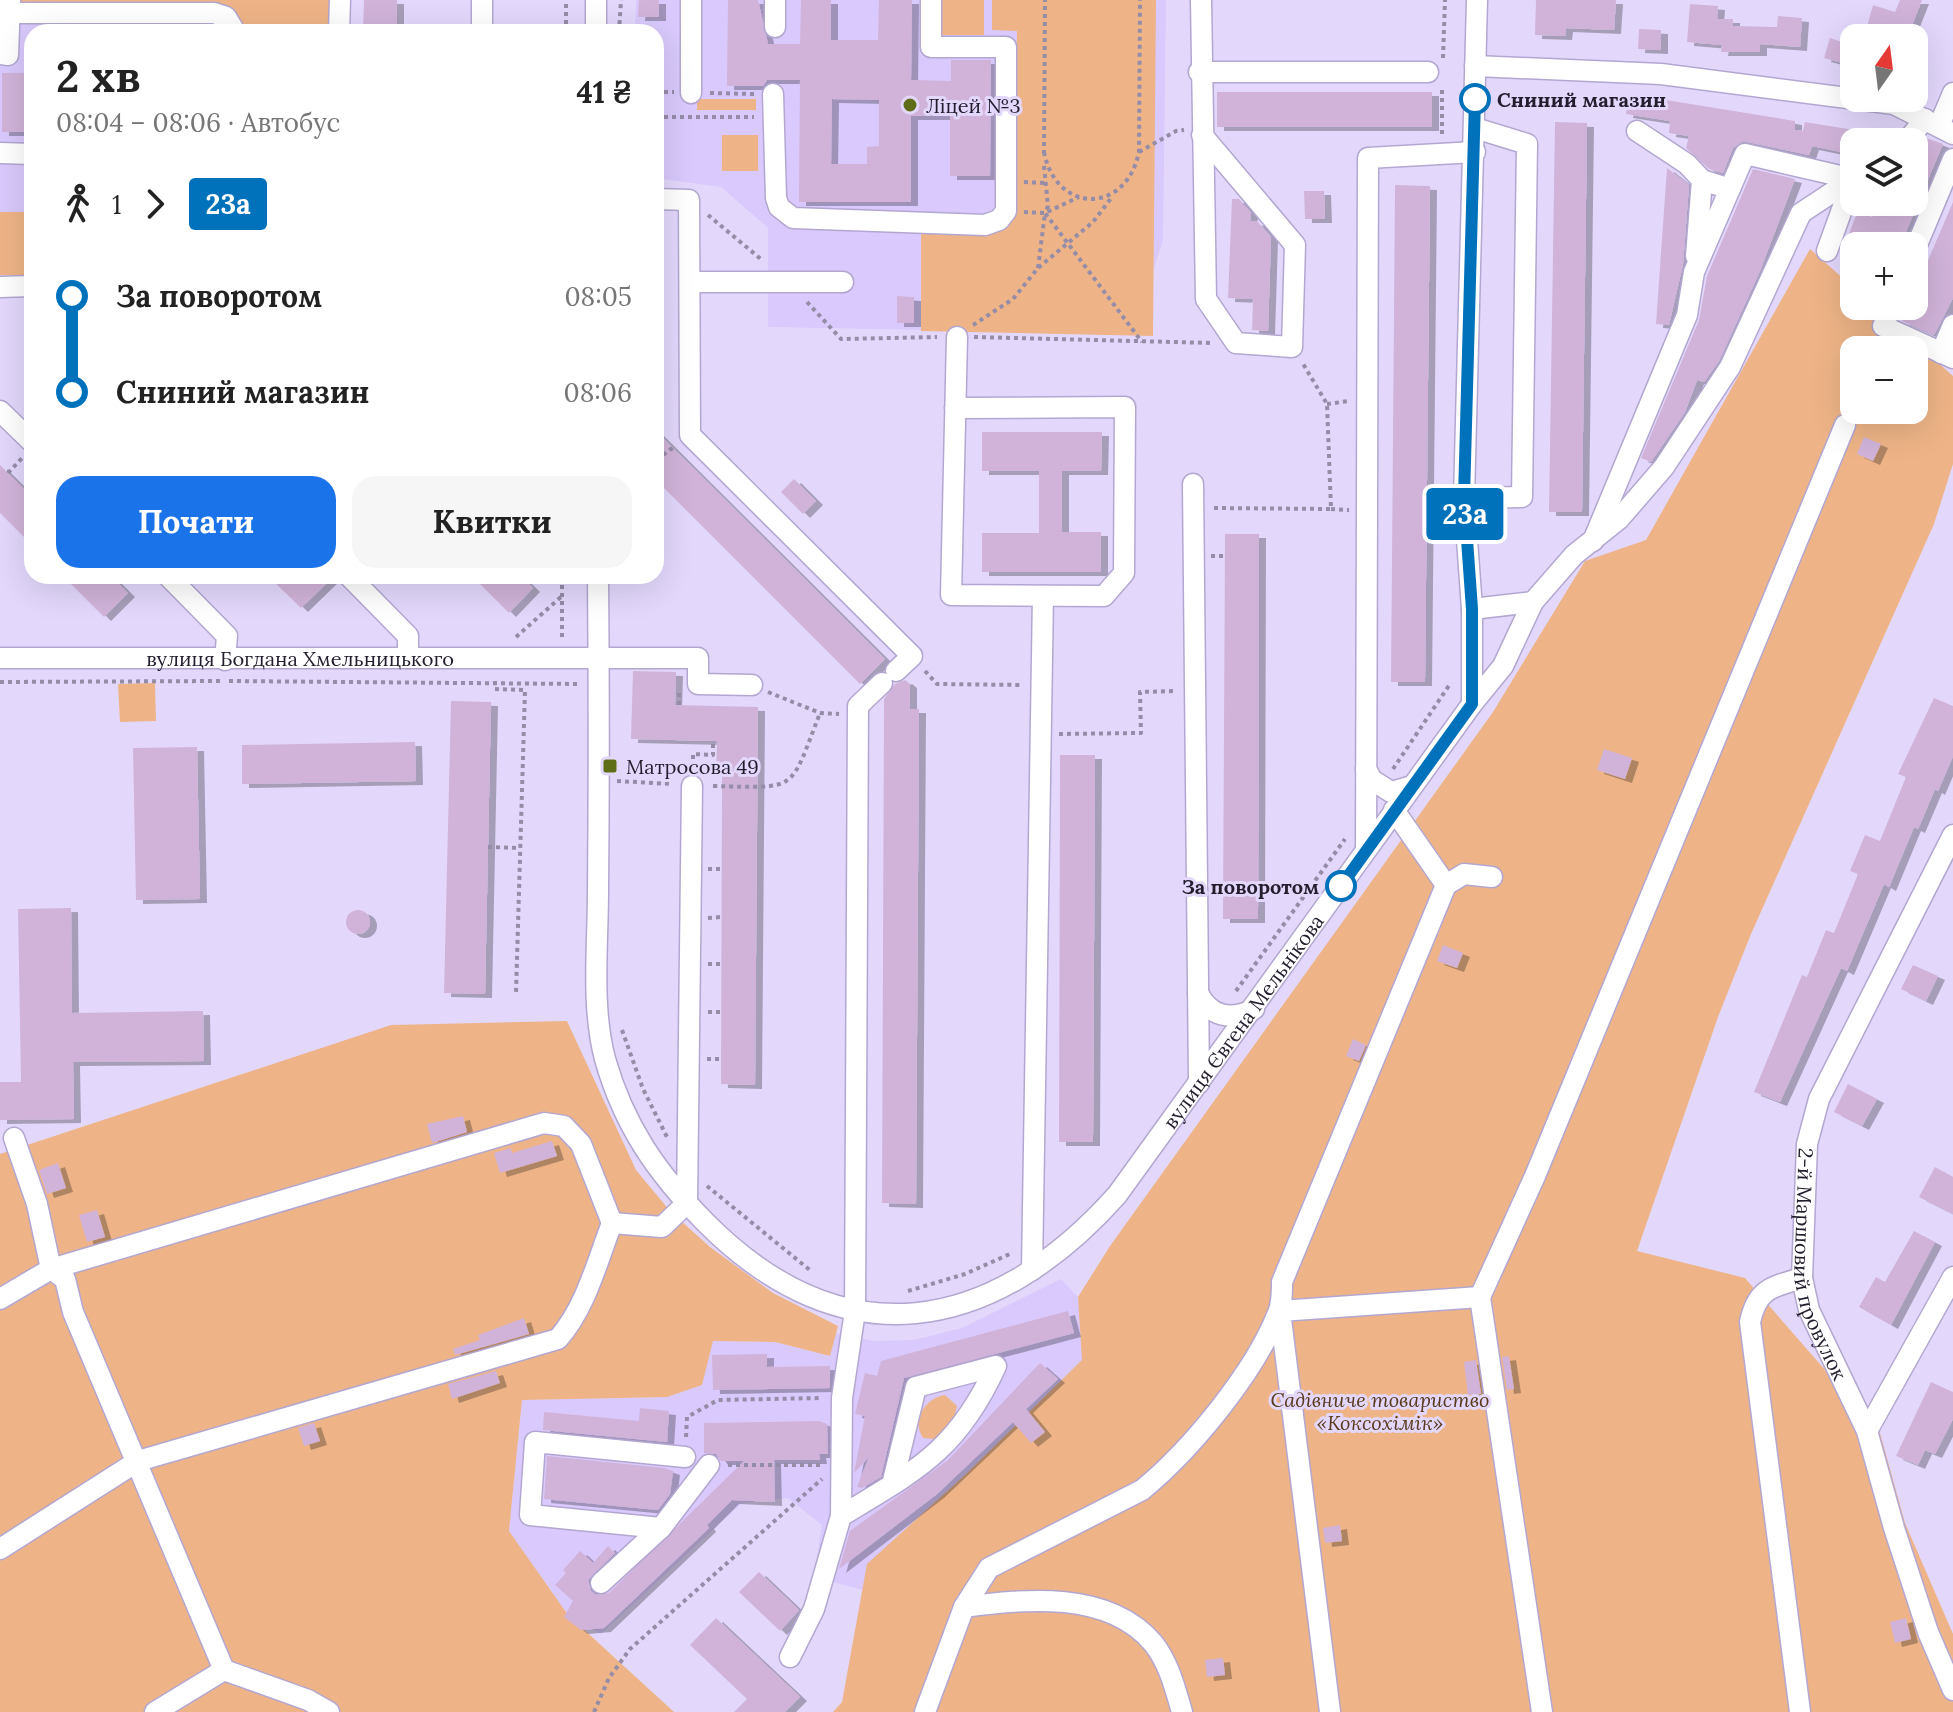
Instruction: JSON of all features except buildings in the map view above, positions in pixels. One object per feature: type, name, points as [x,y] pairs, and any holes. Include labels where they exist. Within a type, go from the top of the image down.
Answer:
[{"type":"street","points":[[339,24],[340,0]]},
{"type":"street","points":[[482,0],[482,24]]},
{"type":"street","points":[[596,0],[596,24]]},
{"type":"street","points":[[691,0],[691,93]]},
{"type":"street","points":[[775,0],[775,27]]},
{"type":"street","points":[[773,94],[776,198],[779,207],[793,218],[985,225],[999,220],[1006,211],[1006,47],[931,47],[931,0]]},
{"type":"street","points":[[1201,0],[1199,72],[1206,299],[1236,343],[1292,347],[1295,245],[1202,135]]},
{"type":"street","points":[[1472,704],[1472,609],[1464,498],[1477,0]]},
{"type":"street","points":[[0,54],[8,55],[10,6],[214,13],[226,17],[230,24]]},
{"type":"street","points":[[1475,66],[1661,74],[1894,104],[1939,127],[1953,93]]},
{"type":"street","points":[[1199,72],[1428,72]]},
{"type":"street","points":[[1464,498],[1522,497],[1527,144],[1475,128]]},
{"type":"street","points":[[1637,131],[1687,164],[1702,180],[1730,189]]},
{"type":"street","points":[[1366,849],[1368,158],[1475,152]]},
{"type":"street","points":[[0,153],[24,154]]},
{"type":"street","points":[[1694,272],[1745,154],[1840,176]]},
{"type":"street","points":[[1922,232],[1953,159]]},
{"type":"street","points":[[1593,541],[1687,315],[1702,180]]},
{"type":"street","name":"вулиця Євгена Мельнікова","points":[[598,584],[598,1027],[619,1100],[648,1158],[687,1203],[721,1237],[777,1281],[827,1305],[855,1311],[882,1315],[941,1310],[1032,1270],[1080,1235],[1117,1195],[1254,1009],[1394,810],[1503,666],[1533,602],[1574,555],[1619,519],[1664,467],[1730,367],[1801,213],[1840,188]]},
{"type":"street","points":[[664,199],[689,200],[690,435],[912,656],[858,706],[855,1311],[842,1398],[841,1516],[814,1609],[790,1657]]},
{"type":"street","points":[[1827,251],[1840,215]]},
{"type":"street","points":[[690,282],[843,282]]},
{"type":"street","points":[[0,287],[24,286]]},
{"type":"street","points":[[1886,320],[1883,326],[1947,355],[1953,325]]},
{"type":"street","points":[[953,337],[955,408],[951,595],[1104,596],[1124,573],[1125,407],[955,408]]},
{"type":"street","points":[[0,411],[24,434]]},
{"type":"street","points":[[1542,1712],[1480,1297],[1535,1176],[1845,425]]},
{"type":"street","points":[[1193,484],[1196,507],[1199,1083]]},
{"type":"street","points":[[176,584],[227,636],[225,660]]},
{"type":"street","points":[[357,584],[408,636],[408,658]]},
{"type":"street","points":[[1032,1270],[1043,596]]},
{"type":"street","points":[[1472,609],[1533,602]]},
{"type":"street","name":"вулиця Богдана Хмельницького","points":[[0,658],[698,658],[698,684],[752,685]]},
{"type":"street","points":[[1366,769],[1372,780],[1391,792],[1412,786]]},
{"type":"street","points":[[612,1223],[662,1227],[687,1203],[692,786]]},
{"type":"street","points":[[1394,810],[1446,885]]},
{"type":"street","name":"2-й Маршовий провулок","points":[[1953,835],[1819,1099],[1807,1144],[1802,1278],[1809,1310],[1867,1431],[1898,1543],[1928,1632],[1953,1690]]},
{"type":"street","points":[[1330,1712],[1280,1311],[1282,1282],[1446,885],[1464,874],[1492,877]]},
{"type":"street","points":[[1198,993],[1210,1011],[1219,1015],[1242,1015],[1254,1009]]},
{"type":"street","points":[[0,1299],[51,1269],[544,1123],[564,1126],[581,1144],[612,1223],[581,1304],[558,1339],[138,1461],[0,1549]]},
{"type":"street","points":[[14,1138],[37,1204],[51,1269],[65,1279],[73,1312],[224,1670],[308,1700],[329,1712]]},
{"type":"street","points":[[1033,1211],[1041,1227],[1056,1237],[1080,1235]]},
{"type":"street","points":[[1867,1431],[1953,1277]]},
{"type":"street","points":[[1800,1712],[1750,1322],[1754,1301],[1773,1286],[1802,1278]]},
{"type":"street","points":[[1280,1311],[1480,1297]]},
{"type":"street","points":[[925,1712],[964,1607],[989,1568],[1142,1490],[1185,1454],[1254,1358],[1280,1311]]},
{"type":"street","points":[[841,1516],[892,1485],[946,1446],[977,1407],[996,1366],[916,1387],[892,1485]]},
{"type":"street","points":[[661,1528],[530,1515],[535,1442],[685,1457]]},
{"type":"street","points":[[601,1583],[661,1528],[709,1465]]},
{"type":"street","points":[[964,1607],[1010,1601],[1058,1602],[1080,1605],[1122,1619],[1151,1641],[1162,1657],[1182,1712]]},
{"type":"street","points":[[155,1712],[224,1670]]},
{"type":"path","points":[[566,0],[566,24]]},
{"type":"path","points":[[620,24],[621,0]]},
{"type":"path","points":[[1038,268],[1048,206],[1044,152],[1045,0]]},
{"type":"path","points":[[1044,152],[1047,170],[1057,185],[1079,197],[1091,199],[1114,193],[1125,186],[1135,171],[1139,152],[1140,0]]},
{"type":"path","points":[[664,92],[773,94]]},
{"type":"path","points":[[664,117],[772,117]]},
{"type":"path","points":[[1139,152],[1176,131]]},
{"type":"path","points":[[953,337],[1013,299],[1038,268],[1093,222],[1114,193]]},
{"type":"path","points":[[1006,211],[1045,213],[1079,197]]},
{"type":"path","points":[[689,200],[788,282],[841,339],[953,337],[1236,343]]},
{"type":"path","points":[[1045,213],[1142,342]]},
{"type":"path","points":[[1196,507],[1331,509],[1327,404],[1292,347]]},
{"type":"path","points":[[562,584],[562,638]]},
{"type":"path","points":[[516,637],[562,596]]},
{"type":"path","points":[[500,637],[531,637]]},
{"type":"path","points":[[912,656],[937,684],[1041,685]]},
{"type":"path","points":[[0,682],[495,681],[599,685]]},
{"type":"path","points":[[495,681],[495,689],[525,690],[516,992]]},
{"type":"path","points":[[615,781],[777,787],[796,776],[820,713],[752,685]]},
{"type":"path","points":[[1040,734],[1141,733],[1140,692],[1195,691]]},
{"type":"path","points":[[692,786],[693,754],[713,755],[713,741]]},
{"type":"path","points":[[488,847],[520,848]]},
{"type":"path","points":[[685,1457],[687,1417],[718,1400],[842,1398]]},
{"type":"path","points":[[709,1465],[841,1465]]},
{"type":"path","points":[[594,1712],[609,1678],[630,1649],[803,1494],[841,1465]]},
{"type":"shaded area","points":[[0,0],[206,24],[24,24],[24,212],[0,212]]},
{"type":"shaded area","name":"Ліцей №3","points":[[636,0],[1166,0],[1163,240],[1152,274],[1151,334],[768,327],[768,228],[721,187],[664,179],[664,24],[635,24]]},
{"type":"shaded area","points":[[1061,1279],[1078,1297],[1083,1360],[868,1564],[863,1590],[814,1577],[822,1525],[788,1498],[742,1503],[601,1634],[568,1615],[509,1531],[522,1400],[667,1397],[702,1384],[712,1341],[775,1342],[829,1356],[836,1333],[874,1341],[914,1340],[962,1328]]},
{"type":"green space","points":[[16,0],[333,0],[333,24],[229,24],[16,5]]},
{"type":"green space","points":[[942,0],[984,0],[984,35],[942,35]]},
{"type":"green space","points":[[992,0],[1156,0],[1153,336],[921,331],[921,231],[1012,212],[1017,31],[992,30]]},
{"type":"green space","points":[[208,18],[217,24],[130,24],[132,21]]},
{"type":"green space","points":[[697,99],[756,99],[756,110],[697,110]]},
{"type":"green space","points":[[722,135],[758,135],[758,171],[722,171]]},
{"type":"green space","points":[[0,212],[24,212],[24,275],[0,275]]},
{"type":"green space","name":"Садівниче товариство «Коксохімік»","points":[[1810,249],[1840,276],[1840,320],[1890,320],[1908,336],[1840,336],[1840,424],[1928,424],[1928,354],[1953,376],[1953,464],[1934,524],[1751,934],[1718,1017],[1637,1251],[1745,1278],[1880,1433],[1905,1523],[1953,1634],[1953,1712],[833,1712],[842,1702],[867,1564],[965,1475],[1082,1360],[1078,1297],[1110,1246],[1493,712],[1585,561],[1646,540]]},
{"type":"green space","points":[[155,683],[156,721],[120,722],[118,684]]},
{"type":"green space","points":[[567,1021],[636,1170],[670,1211],[710,1247],[773,1293],[838,1326],[830,1356],[775,1342],[713,1341],[702,1385],[667,1397],[522,1400],[509,1531],[568,1615],[674,1712],[0,1712],[0,1154],[391,1025]]},
{"type":"green space","points":[[945,1395],[957,1406],[953,1422],[935,1439],[923,1438],[919,1424],[922,1411],[931,1400]]},
{"type":"bus line","name":"23а","points":[[1341,886],[1472,704],[1472,609],[1464,498],[1475,99]]},
{"type":"place","name":"Сниний магазин","points":[[1475,99]]},
{"type":"place","name":"Ліцей №3","points":[[910,105]]},
{"type":"place","name":"Матросова 49","points":[[610,766]]},
{"type":"place","name":"За поворотом","points":[[1341,886]]}]
